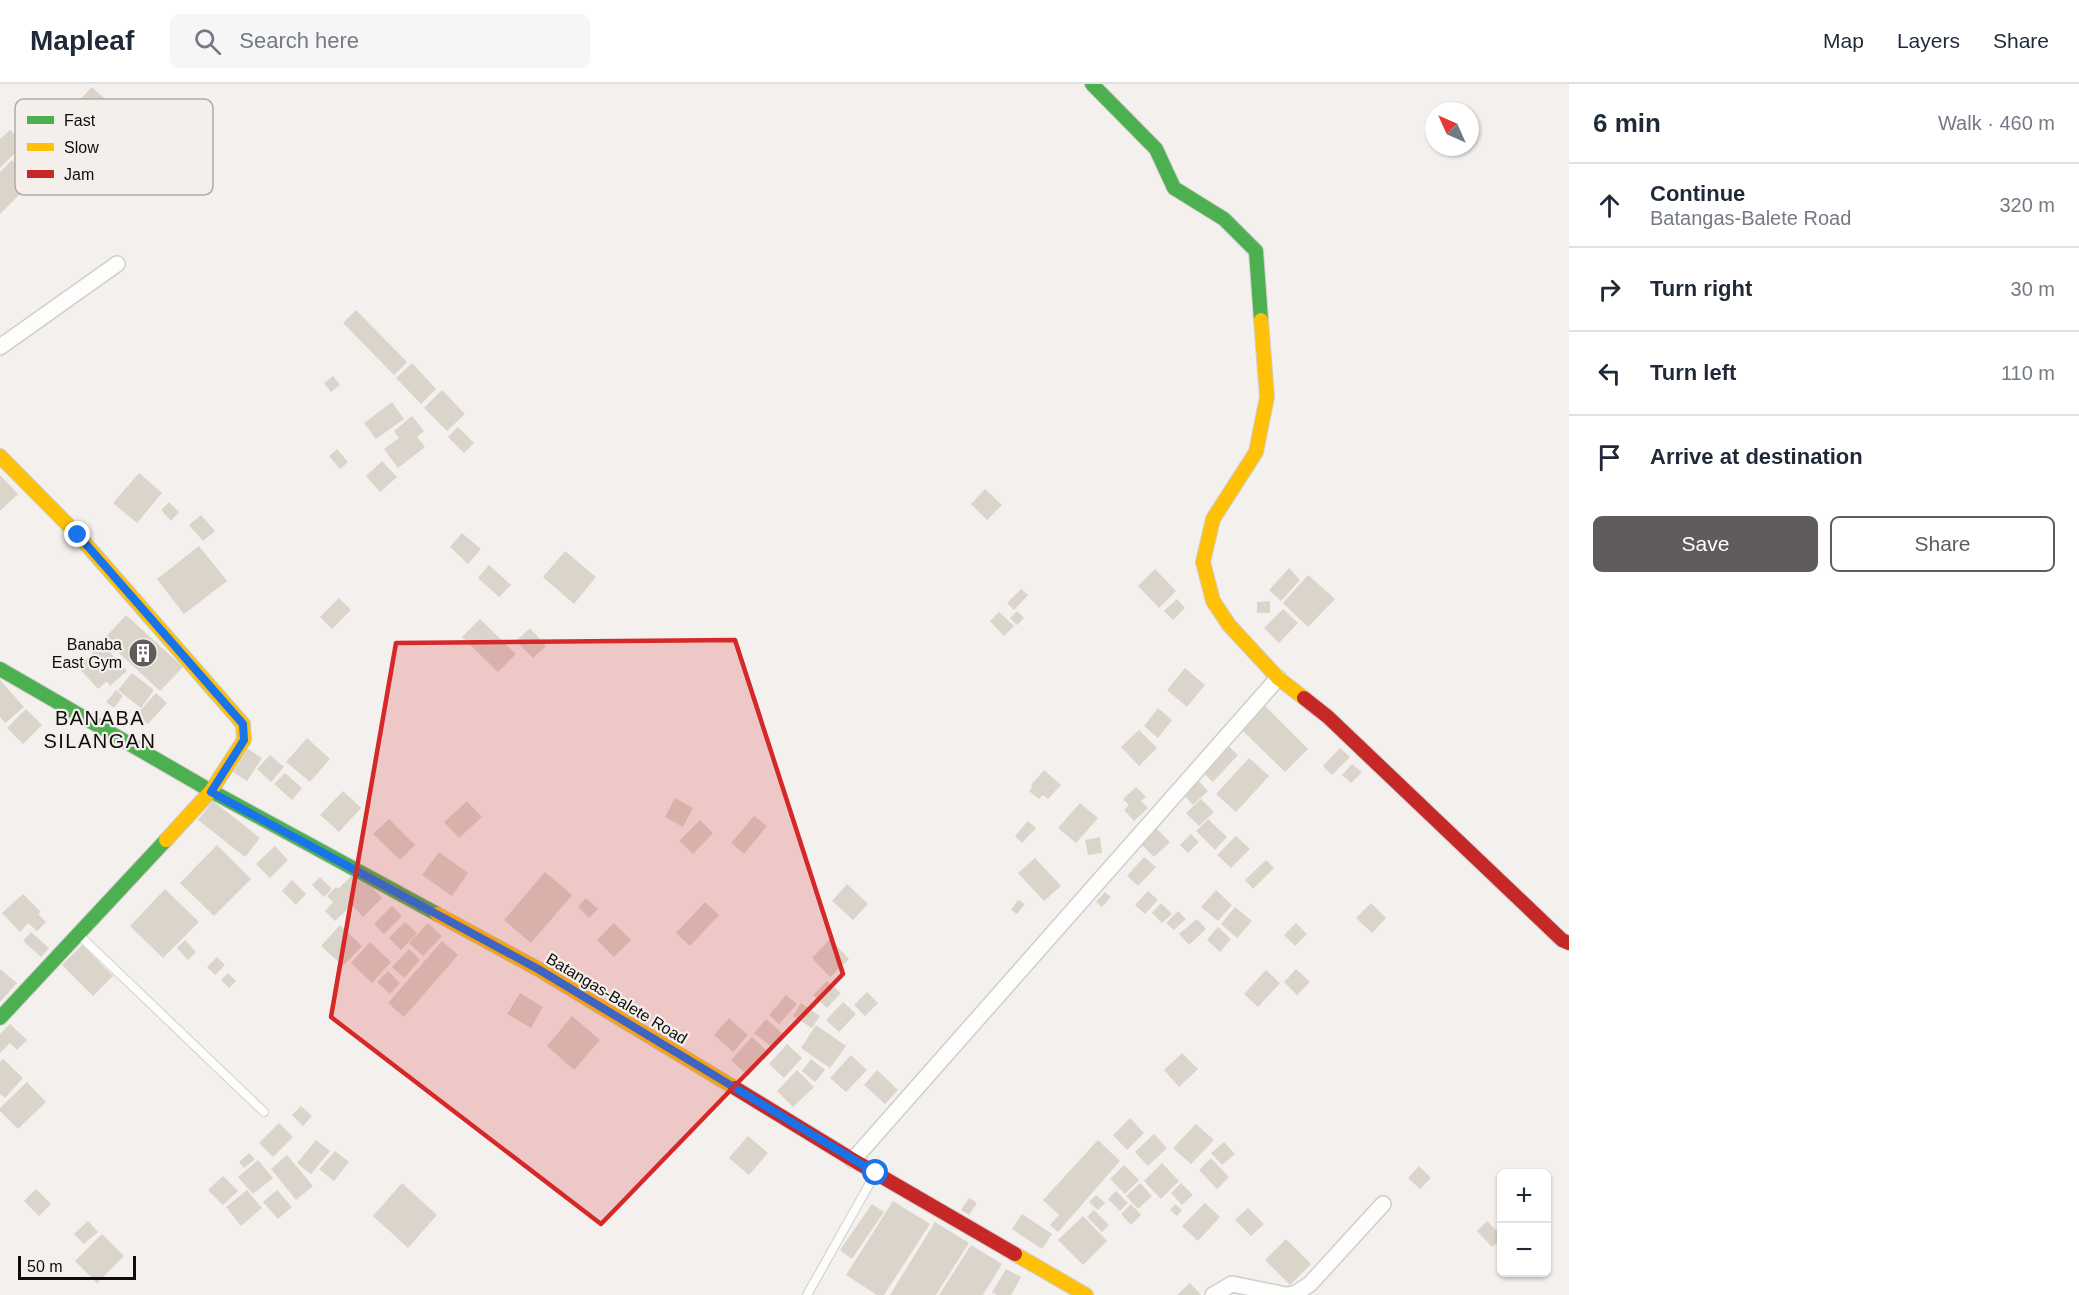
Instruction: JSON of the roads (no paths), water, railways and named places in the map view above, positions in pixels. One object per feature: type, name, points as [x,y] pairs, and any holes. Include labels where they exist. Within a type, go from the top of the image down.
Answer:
[{"type":"street","points":[[1092,84],[1156,149],[1174,188],[1224,219],[1256,251],[1267,397],[1256,452],[1213,519],[1203,562],[1213,602],[1229,625],[1278,678],[1328,717],[1566,939]]},
{"type":"street","points":[[0,347],[117,264]]},
{"type":"street","points":[[0,456],[78,535],[243,724],[244,740],[211,792],[0,1018]]},
{"type":"street","name":"Batangas-Balete Road","points":[[0,669],[211,792],[538,969],[853,1160],[1086,1295]]},
{"type":"street","points":[[853,1160],[1278,678]]},
{"type":"street","points":[[1213,1295],[1232,1284],[1287,1295],[1296,1293],[1310,1284],[1383,1203]]},
{"type":"lane","points":[[79,935],[264,1112]]},
{"type":"lane","points":[[807,1295],[876,1173]]},
{"type":"place","name":"Banaba East Gym","points":[[143,653]]},
{"type":"district","name":"BANABA SILANGAN","points":[[100,730]]}]
